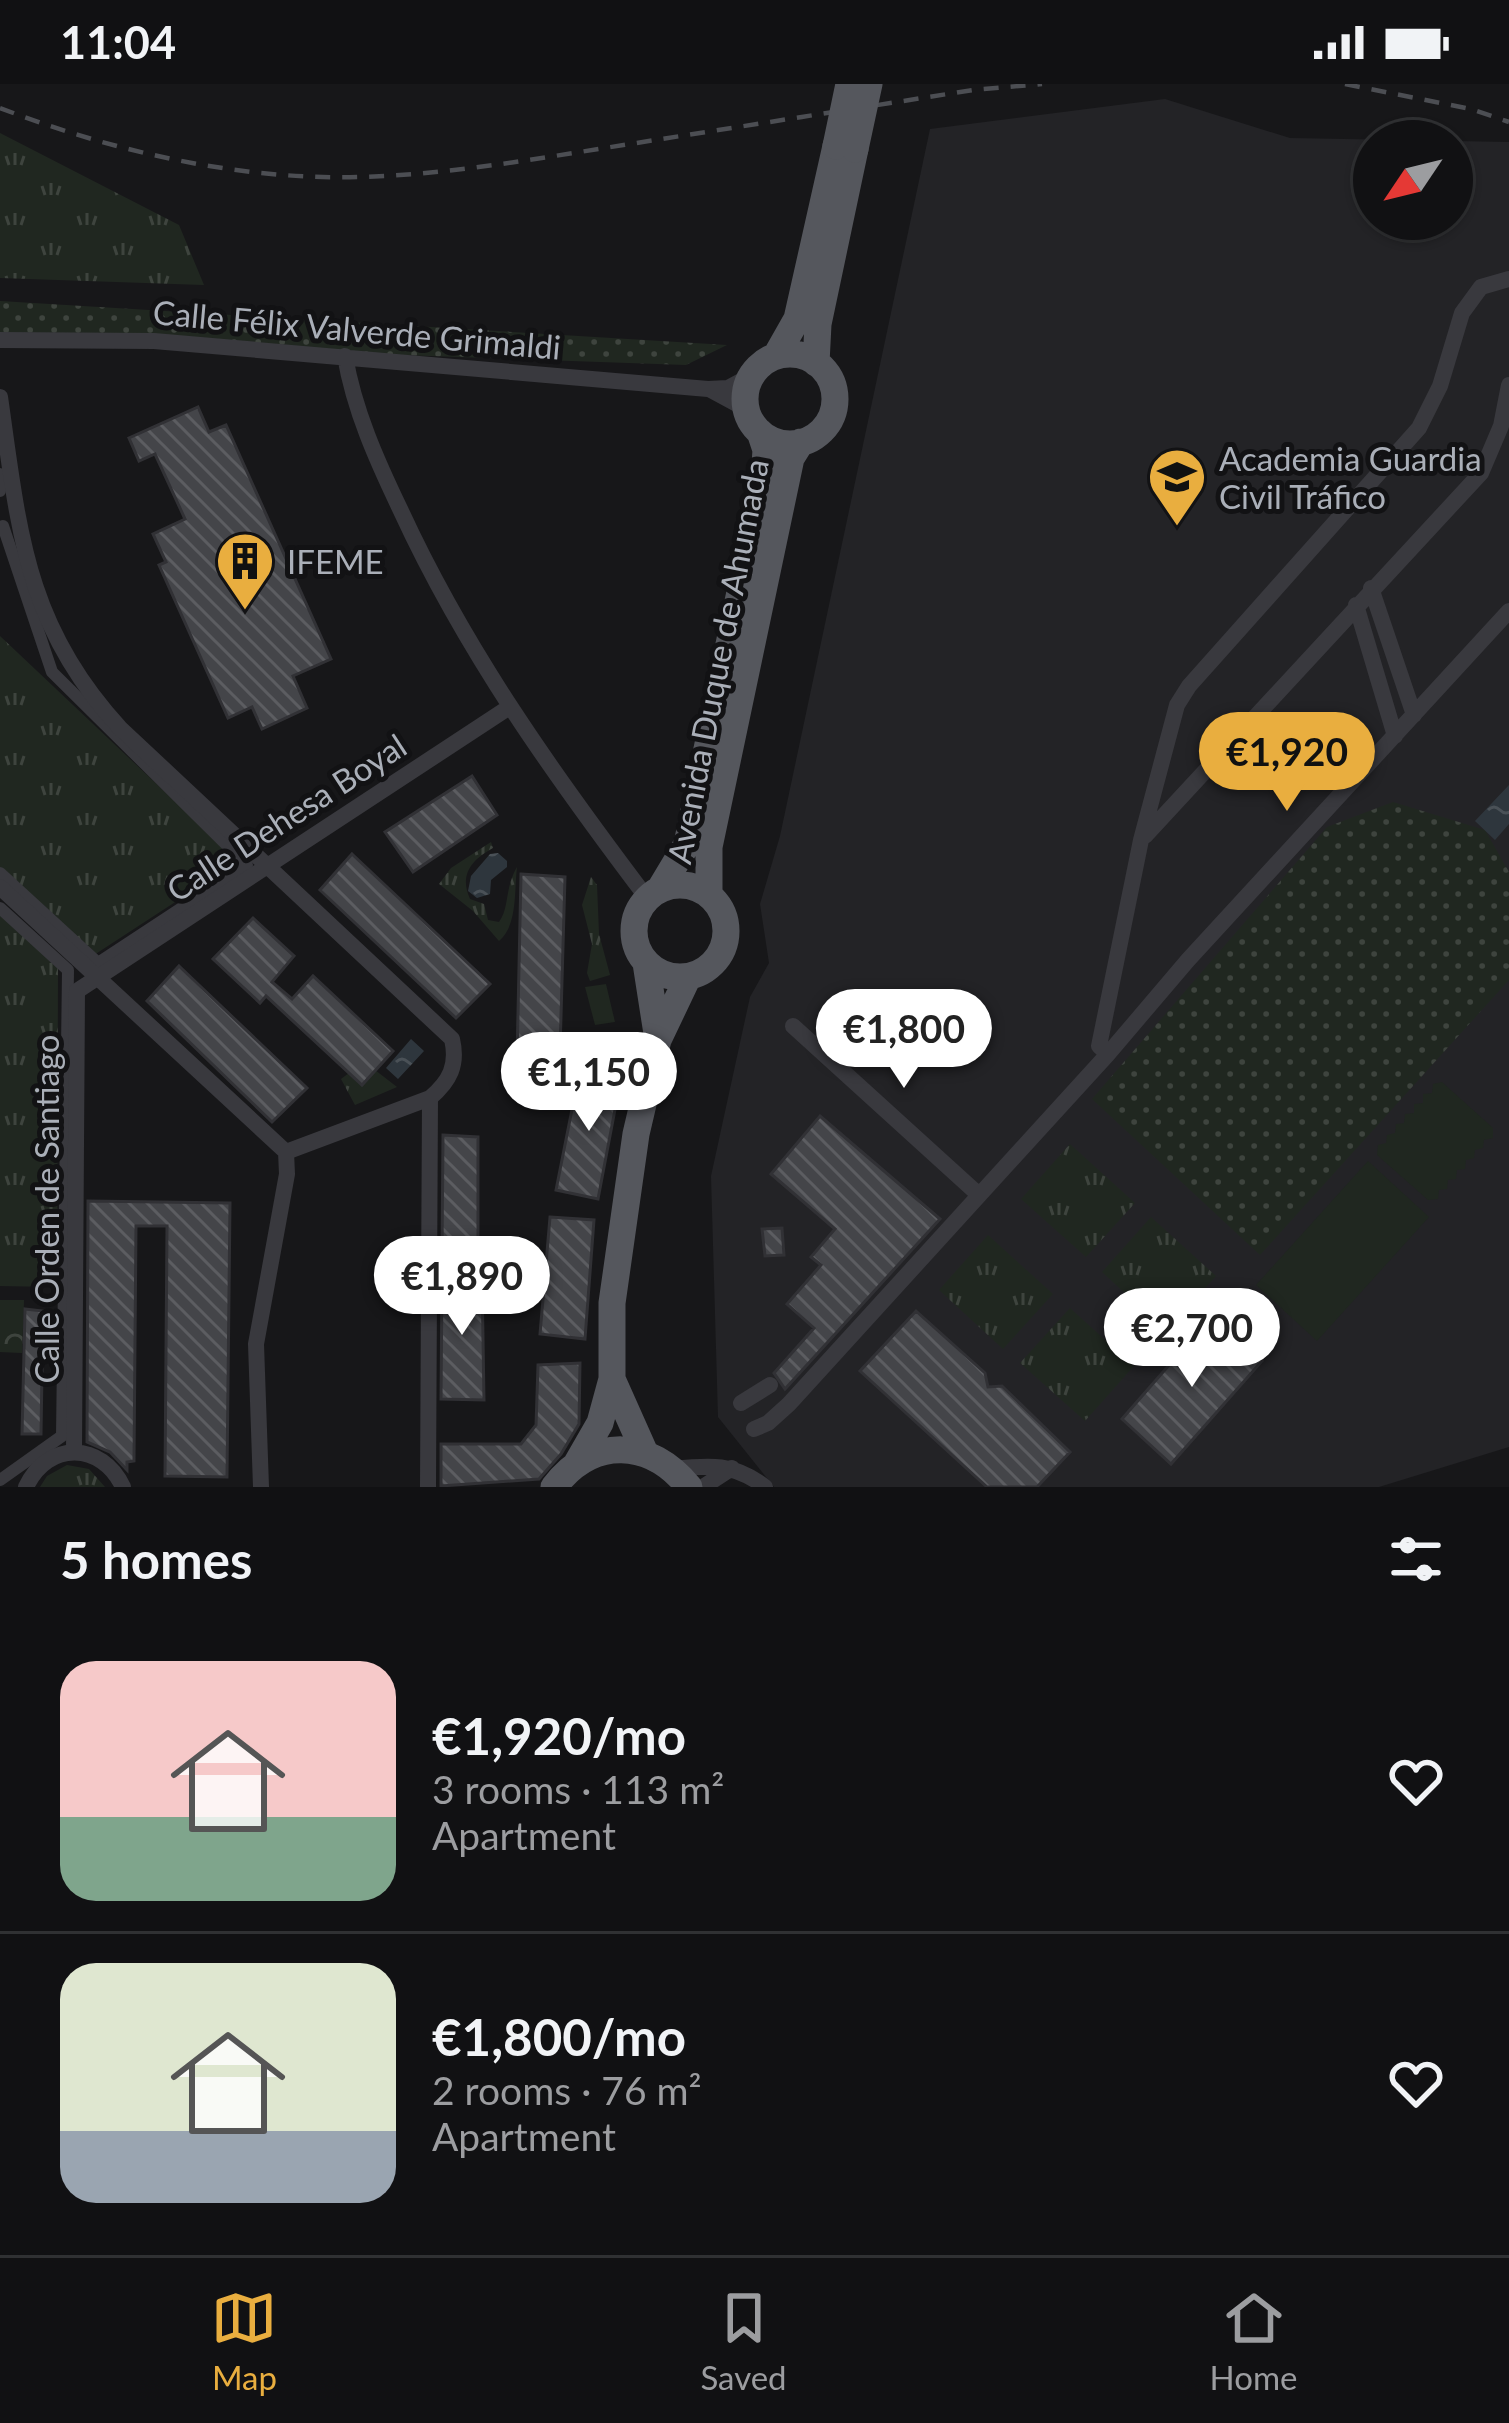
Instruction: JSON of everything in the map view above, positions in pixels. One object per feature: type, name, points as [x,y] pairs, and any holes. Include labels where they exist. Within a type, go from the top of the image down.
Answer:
[{"type":"main road","points":[[816,363],[849,84]]},
{"type":"main road","points":[[776,356],[797,355],[816,363],[833,386],[834,406],[821,432],[801,442],[778,442],[753,421],[747,386],[752,375],[776,356],[797,319],[845,147],[869,84]]},
{"type":"main road","name":"Avenida Duque de Ahumada","points":[[654,894],[687,844],[764,478],[766,451],[753,421]]},
{"type":"main road","name":"Avenida Duque de Ahumada","points":[[709,895],[709,847],[790,458],[801,442]]},
{"type":"main road","points":[[679,885],[709,895],[720,909],[725,940],[718,958],[688,977],[658,973],[637,948],[637,914],[654,894],[679,885]]},
{"type":"main road","points":[[646,963],[658,1040]]},
{"type":"main road","points":[[554,1487],[578,1463],[600,1423],[612,1379],[612,1303],[636,1134],[658,1040],[688,977]]},
{"type":"main road","points":[[612,1379],[645,1453]]},
{"type":"main road","points":[[578,1463],[622,1449],[645,1453],[681,1478]]},
{"type":"street","points":[[1108,1054],[1099,1046],[1141,840],[1168,730],[1189,686],[1419,428],[1440,386],[1462,313],[1481,287],[1509,279]]},
{"type":"street","name":"Calle Félix Valverde Grimaldi","points":[[0,340],[154,341],[708,389],[728,388],[752,375]]},
{"type":"street","points":[[345,356],[350,390],[387,482],[453,616],[508,708],[654,894]]},
{"type":"street","points":[[1141,840],[1480,473],[1501,426],[1509,385]]},
{"type":"street","name":"Calle Félix Valverde Grimaldi","points":[[708,389],[753,421]]},
{"type":"street","points":[[0,397],[5,500]]},
{"type":"street","points":[[0,474],[51,634],[72,670],[120,728],[452,1039],[456,1056],[452,1072],[430,1098],[286,1153]]},
{"type":"street","points":[[0,530],[4,526],[52,672],[248,865],[98,963],[0,873]]},
{"type":"street","points":[[1371,588],[1414,715]]},
{"type":"street","points":[[1356,605],[1395,736]]},
{"type":"street","points":[[754,1429],[789,1404],[1509,611]]},
{"type":"street","name":"Calle Dehesa Boyal","points":[[96,976],[508,708]]},
{"type":"street","points":[[0,887],[286,1153],[287,1174],[256,1344],[261,1487]]},
{"type":"street","points":[[0,908],[68,970],[62,1436],[0,1480]]},
{"type":"street","name":"Calle Orden de Santiago","points":[[74,1451],[77,991],[96,976]]},
{"type":"street","points":[[793,1026],[979,1195]]},
{"type":"street","points":[[428,1487],[430,1098]]},
{"type":"street","points":[[741,1403],[770,1385]]},
{"type":"street","points":[[26,1487],[44,1461],[74,1451],[104,1460],[124,1487]]},
{"type":"street","points":[[681,1478],[718,1465],[733,1467],[765,1487]]},
{"type":"street","points":[[703,1487],[733,1467]]},
{"type":"shaded area","name":"Academia Guardia Civil Tráfico","points":[[1165,99],[1290,138],[1353,139],[1353,240],[1473,240],[1473,141],[1509,142],[1509,1447],[1379,1487],[774,1487],[718,1417],[711,1176],[750,997],[769,963],[760,904],[780,836],[930,129]]},
{"type":"green space","points":[[0,133],[179,225],[204,285],[0,278]]},
{"type":"green space","points":[[0,301],[727,345],[686,365],[0,341]]},
{"type":"green space","points":[[0,636],[238,861],[94,955],[0,867]]},
{"type":"green space","points":[[1393,802],[1485,830],[1509,872],[1509,980],[1260,1255],[1092,1099],[1327,827]]},
{"type":"green space","points":[[491,842],[493,848],[473,863],[466,883],[470,899],[484,904],[488,920],[499,922],[517,867],[512,917],[499,941],[473,911],[439,884],[451,868]]},
{"type":"green space","points":[[591,877],[597,885],[599,934],[610,975],[590,981],[592,944],[582,905]]},
{"type":"green space","points":[[0,914],[58,965],[57,1287],[0,1286]]},
{"type":"green space","points":[[606,984],[615,1022],[595,1025],[585,987]]},
{"type":"green space","points":[[375,1070],[397,1087],[355,1105],[341,1079],[349,1073],[362,1084]]},
{"type":"green space","points":[[1442,1082],[1493,1128],[1493,1138],[1484,1140],[1474,1158],[1466,1160],[1465,1169],[1457,1170],[1456,1179],[1448,1180],[1447,1189],[1439,1190],[1438,1199],[1428,1200],[1377,1155],[1378,1145],[1395,1133],[1396,1124],[1404,1123],[1405,1114],[1414,1113],[1414,1104],[1423,1103],[1423,1094],[1432,1093],[1433,1084]]},
{"type":"green space","points":[[1070,1144],[1135,1203],[1086,1257],[1021,1199]]},
{"type":"green space","points":[[1368,1161],[1429,1217],[1317,1341],[1256,1285]]},
{"type":"green space","points":[[1151,1217],[1216,1276],[1166,1331],[1102,1272]]},
{"type":"green space","points":[[988,1235],[1053,1294],[1003,1349],[939,1290]]},
{"type":"green space","points":[[0,1300],[24,1300],[22,1353],[0,1352]]},
{"type":"green space","points":[[1070,1308],[1134,1366],[1085,1421],[1020,1363]]},
{"type":"green space","points":[[67,1465],[89,1469],[105,1487],[40,1487],[47,1476]]},
{"type":"water","points":[[1509,785],[1509,824],[1495,840],[1475,821]]},
{"type":"water","points":[[498,853],[507,867],[491,880],[490,894],[477,898],[468,891],[471,876],[490,854]]},
{"type":"water","points":[[411,1039],[424,1051],[398,1079],[386,1068]]},
{"type":"building","name":"IFEME","points":[[198,407],[209,432],[226,425],[331,659],[293,676],[307,708],[262,729],[252,707],[228,718],[159,565],[166,562],[153,534],[185,519],[155,454],[139,461],[129,438]]},
{"type":"building","points":[[472,776],[497,815],[413,872],[385,832]]},
{"type":"building","points":[[352,854],[490,984],[456,1018],[320,890]]},
{"type":"building","points":[[521,874],[565,877],[560,1051],[538,1050],[517,1059]]},
{"type":"building","points":[[253,918],[294,956],[272,982],[292,999],[313,976],[393,1051],[362,1085],[266,996],[260,1003],[213,959]]},
{"type":"building","points":[[179,966],[307,1088],[272,1122],[147,1001]]},
{"type":"building","points":[[580,1069],[621,1078],[598,1199],[556,1190]]},
{"type":"building","points":[[820,1116],[940,1219],[785,1389],[774,1373],[814,1328],[787,1304],[821,1265],[811,1257],[835,1229],[771,1174]]},
{"type":"building","points":[[443,1135],[478,1137],[478,1251],[442,1252]]},
{"type":"building","points":[[88,1201],[230,1203],[227,1477],[165,1476],[167,1226],[136,1226],[134,1461],[127,1462],[127,1470],[110,1452],[87,1442]]},
{"type":"building","points":[[550,1217],[594,1220],[585,1339],[540,1334]]},
{"type":"building","points":[[782,1228],[784,1255],[765,1256],[762,1229]]},
{"type":"building","points":[[482,1275],[484,1400],[441,1399],[442,1276]]},
{"type":"building","points":[[25,1309],[43,1311],[41,1434],[22,1434]]},
{"type":"building","points":[[916,1311],[985,1373],[988,1387],[1002,1386],[1070,1452],[1037,1487],[987,1487],[860,1371]]},
{"type":"building","points":[[1211,1317],[1262,1361],[1171,1464],[1122,1419]]},
{"type":"building","points":[[580,1363],[579,1424],[539,1479],[441,1486],[441,1444],[521,1444],[536,1425],[538,1365]]},
{"type":"railway","points":[[0,108],[176,160],[266,174],[357,177],[494,165],[973,90],[1042,84]]},
{"type":"railway","points":[[1345,84],[1471,109],[1509,122]]},
{"type":"place","name":"Academia Guardia Civil Tráfico","points":[[1177,528]]},
{"type":"place","name":"IFEME","points":[[245,612]]}]
